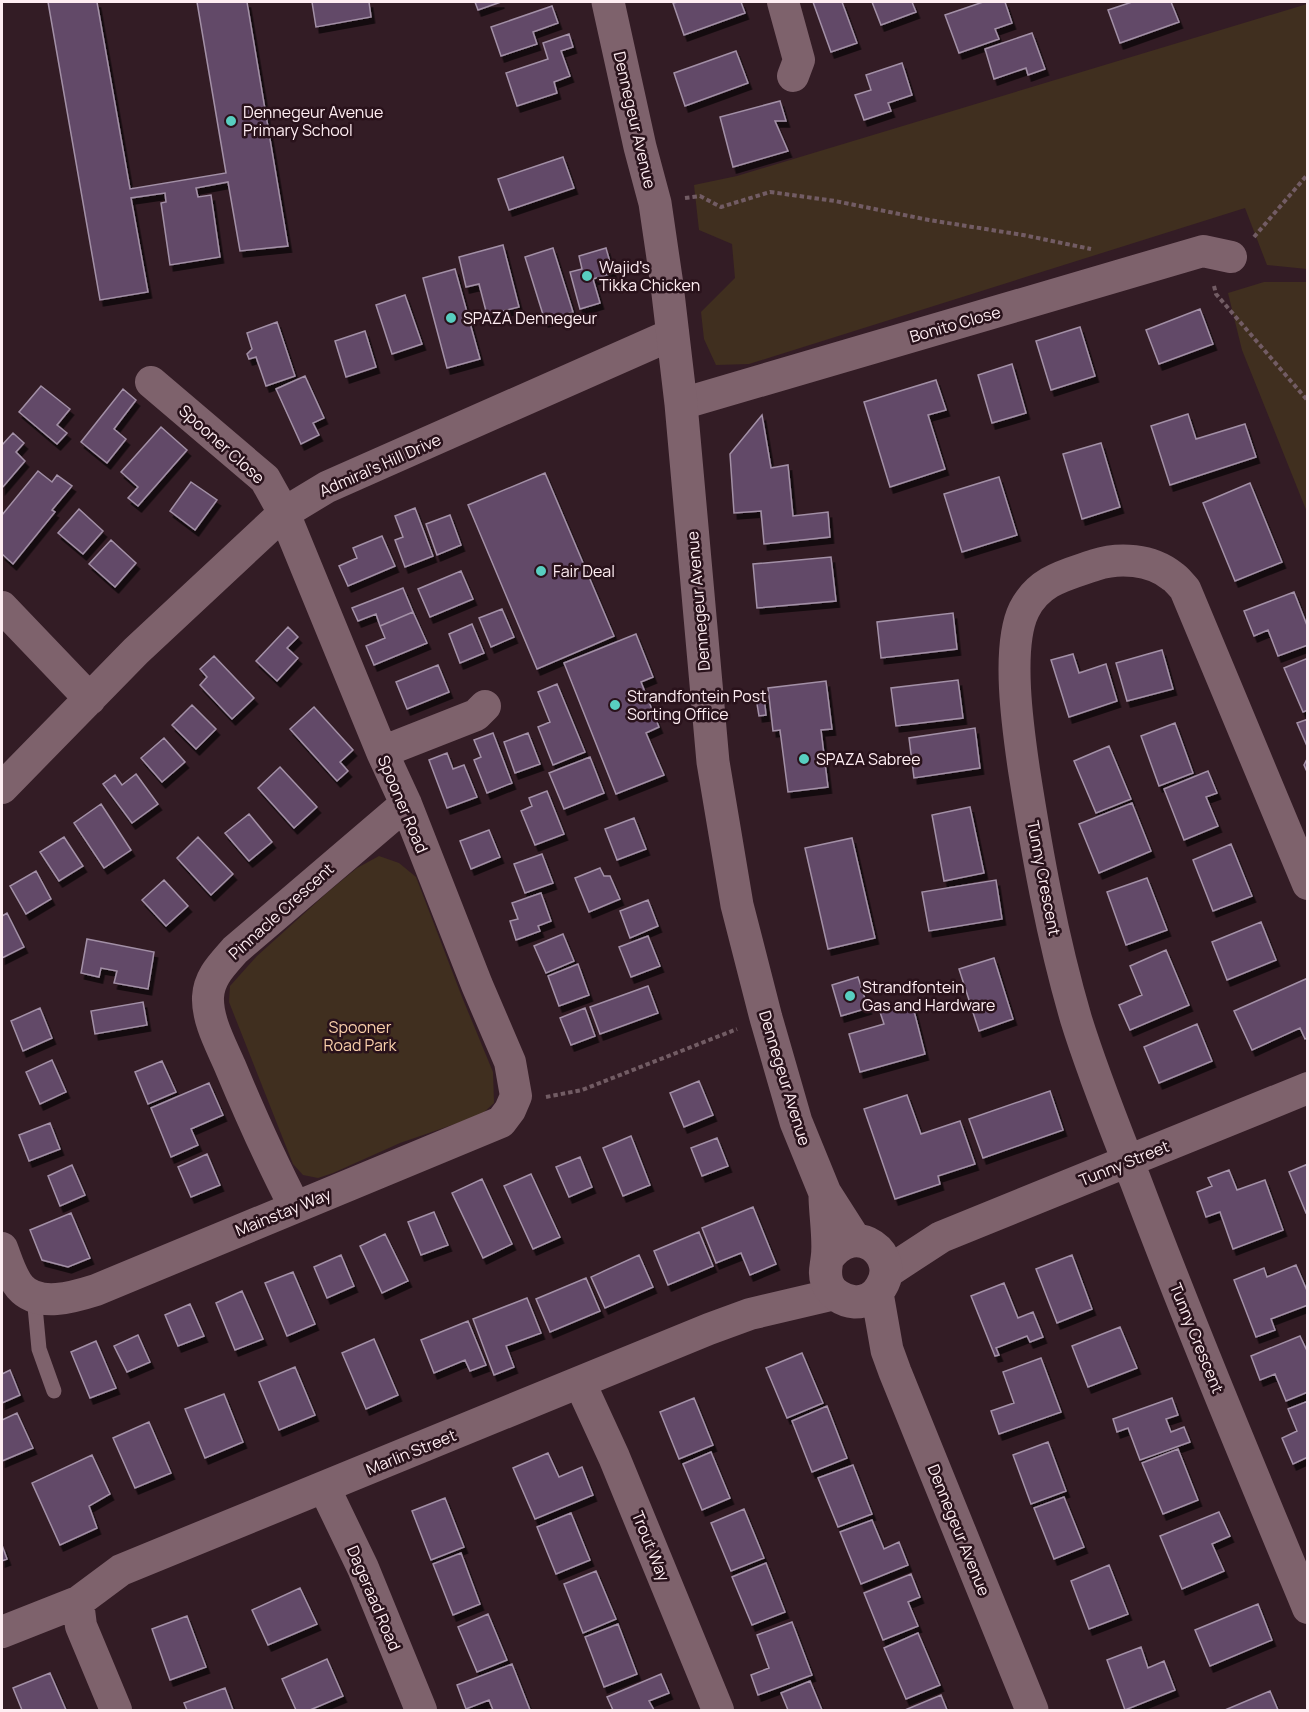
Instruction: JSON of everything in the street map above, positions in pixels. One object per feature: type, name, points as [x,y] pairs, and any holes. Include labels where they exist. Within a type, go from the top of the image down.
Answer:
[{"type":"street","name":"Dennegeur Avenue","points":[[608,2],[640,147],[655,203],[681,404],[713,762],[737,905],[796,1122],[1032,1710]]},
{"type":"street","points":[[783,2],[798,60],[793,76]]},
{"type":"street","name":"Bonito Close","points":[[681,404],[1141,269],[1217,254]]},
{"type":"street","name":"Admiral's Hill Drive","points":[[2,788],[136,651],[284,513],[327,487],[673,334]]},
{"type":"street","name":"Spooner Close","points":[[151,382],[265,479],[284,513]]},
{"type":"street","name":"Spooner Road","points":[[284,513],[382,752],[406,804],[477,985],[510,1062],[516,1096]]},
{"type":"street","name":"Tunny Crescent","points":[[1308,884],[1185,589],[1172,576],[1156,566],[1137,562],[1108,561],[1055,578],[1033,596],[1023,612],[1017,632],[1016,716],[1046,899],[1075,1015],[1094,1073],[1169,1270],[1308,1608]]},
{"type":"street","points":[[2,607],[90,699]]},
{"type":"street","points":[[382,752],[476,716],[485,706]]},
{"type":"street","name":"Pinnacle Crescent","points":[[295,1207],[262,1143],[216,1032],[209,1008],[208,994],[214,975],[235,950],[406,804]]},
{"type":"street","name":"Tunny Street","points":[[855,1272],[1308,1088]]},
{"type":"street","name":"Mainstay Way","points":[[34,1296],[71,1298],[96,1290],[501,1122],[516,1096]]},
{"type":"street","points":[[2,1248],[10,1272],[19,1285],[34,1296]]},
{"type":"street","name":"Marlin Street","points":[[2,1632],[78,1602],[121,1570],[855,1272]]},
{"type":"street","name":"Trout Way","points":[[580,1383],[614,1456],[718,1710]]},
{"type":"street","name":"Dageraad Road","points":[[324,1487],[363,1568],[421,1710]]},
{"type":"street","points":[[78,1602],[81,1626],[116,1710]]},
{"type":"lane","points":[[34,1296],[39,1349],[54,1391]]},
{"type":"path","points":[[1308,174],[1256,236],[1217,254],[1216,294],[1308,401]]},
{"type":"path","points":[[655,203],[700,196],[720,207],[770,192],[836,201],[929,220],[1023,235],[1098,251],[1141,269]]},
{"type":"path","points":[[516,1096],[545,1097],[582,1090],[766,1018]]},
{"type":"green space","points":[[1307,4],[1307,269],[1267,265],[1245,208],[749,364],[716,365],[704,339],[701,312],[735,278],[732,244],[699,230],[694,185],[737,176]]},
{"type":"green space","points":[[1264,282],[1307,282],[1307,512],[1242,350],[1228,293]]},
{"type":"green space","name":"Spooner Road Park","points":[[379,856],[399,863],[416,877],[493,1072],[494,1103],[481,1115],[400,1143],[333,1173],[318,1178],[303,1175],[293,1164],[229,1002],[230,986],[257,956],[328,892],[357,868]]},
{"type":"building","name":"Dennegeur Avenue Primary School","points":[[48,2],[97,2],[130,189],[226,173],[197,2],[247,2],[288,246],[240,251],[228,182],[196,188],[198,197],[211,195],[220,257],[170,265],[161,203],[166,202],[165,193],[131,198],[148,292],[100,300]]},
{"type":"building","points":[[312,2],[369,2],[371,17],[316,27]]},
{"type":"building","points":[[475,2],[501,2],[478,10]]},
{"type":"building","points":[[741,2],[745,13],[684,35],[673,3]]},
{"type":"building","points":[[813,2],[842,2],[857,43],[831,52]]},
{"type":"building","points":[[872,2],[912,2],[916,12],[881,25]]},
{"type":"building","points":[[983,2],[1005,2],[1012,23],[995,29],[999,39],[959,53],[945,15]]},
{"type":"building","points":[[1132,2],[1171,2],[1179,22],[1120,43],[1108,10]]},
{"type":"building","points":[[552,6],[558,23],[533,32],[537,44],[501,56],[491,27]]},
{"type":"building","points":[[1032,33],[1045,69],[1028,75],[1026,68],[994,79],[985,49]]},
{"type":"building","points":[[569,34],[573,47],[561,51],[570,76],[554,82],[557,93],[517,106],[506,73],[548,59],[543,43]]},
{"type":"building","points":[[736,51],[748,83],[685,106],[674,73]]},
{"type":"building","points":[[902,63],[912,95],[888,103],[891,111],[864,120],[855,95],[871,90],[866,75]]},
{"type":"building","points":[[780,101],[786,121],[775,121],[788,151],[733,167],[720,117]]},
{"type":"building","points":[[563,157],[574,188],[509,210],[498,179]]},
{"type":"building","points":[[503,245],[519,307],[487,315],[479,284],[466,287],[459,257]]},
{"type":"building","points":[[553,248],[573,312],[545,321],[525,257]]},
{"type":"building","name":"Wajid's Tikka Chicken","points":[[606,248],[613,273],[593,279],[600,303],[580,309],[570,272],[582,269],[579,256]]},
{"type":"building","name":"SPAZA Dennegeur","points":[[455,269],[480,359],[447,368],[423,278]]},
{"type":"building","points":[[405,295],[422,344],[392,354],[376,305]]},
{"type":"building","points":[[1200,309],[1213,344],[1159,364],[1146,330]]},
{"type":"building","points":[[277,322],[295,376],[266,386],[256,357],[249,359],[247,354],[252,349],[247,333]]},
{"type":"building","points":[[1080,327],[1095,376],[1051,390],[1036,341]]},
{"type":"building","points":[[365,331],[376,367],[346,377],[335,341]]},
{"type":"building","points":[[1012,364],[1026,413],[992,423],[978,375]]},
{"type":"building","points":[[305,376],[324,418],[313,423],[319,435],[301,444],[276,389]]},
{"type":"building","points":[[936,380],[946,410],[928,415],[945,469],[890,487],[864,402]]},
{"type":"building","points":[[41,386],[70,409],[57,425],[67,433],[57,444],[19,412]]},
{"type":"building","points":[[123,389],[136,400],[114,429],[126,439],[107,463],[81,442]]},
{"type":"building","points":[[1188,414],[1196,439],[1245,424],[1256,457],[1170,485],[1151,426]]},
{"type":"building","points":[[762,415],[771,468],[788,465],[793,516],[828,512],[830,537],[764,544],[761,511],[734,513],[730,454]]},
{"type":"building","points":[[161,427],[187,450],[138,506],[128,498],[138,487],[121,472]]},
{"type":"building","points":[[13,433],[24,443],[16,452],[25,461],[2,488],[2,445]]},
{"type":"building","points":[[1101,443],[1120,507],[1082,519],[1063,454]]},
{"type":"building","points":[[38,471],[52,482],[57,475],[72,486],[52,510],[55,512],[13,564],[2,554],[2,515]]},
{"type":"building","name":"Fair Deal","points":[[545,473],[614,636],[537,669],[468,505]]},
{"type":"building","points":[[999,477],[1017,535],[962,552],[944,494]]},
{"type":"building","points":[[191,482],[217,500],[195,530],[170,511]]},
{"type":"building","points":[[1250,483],[1282,562],[1235,581],[1203,503]]},
{"type":"building","points":[[415,508],[433,556],[405,567],[395,540],[403,537],[395,516]]},
{"type":"building","points":[[79,509],[103,531],[83,554],[58,533]]},
{"type":"building","points":[[450,515],[461,545],[437,555],[426,524]]},
{"type":"building","points":[[382,536],[395,566],[348,586],[339,566],[357,558],[353,548]]},
{"type":"building","points":[[111,540],[136,563],[115,587],[89,564]]},
{"type":"building","points":[[831,557],[836,601],[757,608],[753,564]]},
{"type":"building","points":[[461,571],[473,599],[430,617],[418,589]]},
{"type":"building","points":[[403,588],[413,612],[380,626],[376,614],[358,621],[352,608]]},
{"type":"building","points":[[1294,592],[1308,628],[1308,645],[1278,656],[1268,630],[1254,636],[1244,611]]},
{"type":"building","points":[[502,609],[514,637],[491,647],[479,618]]},
{"type":"building","points":[[413,612],[427,643],[374,665],[366,646],[385,638],[380,626]]},
{"type":"building","points":[[953,613],[957,649],[881,658],[877,622]]},
{"type":"building","points":[[472,624],[484,653],[460,663],[449,634]]},
{"type":"building","points":[[288,627],[298,637],[287,648],[298,658],[277,681],[256,661]]},
{"type":"building","name":"Strandfontein Post Sorting Office","points":[[636,634],[653,677],[641,682],[659,727],[646,733],[664,775],[616,794],[564,663]]},
{"type":"building","points":[[1162,650],[1173,689],[1127,701],[1116,663]]},
{"type":"building","points":[[1073,654],[1079,673],[1106,664],[1117,701],[1069,717],[1051,660]]},
{"type":"building","points":[[214,656],[254,698],[232,719],[200,685],[207,677],[200,669]]},
{"type":"building","points":[[1308,658],[1308,710],[1303,712],[1284,668]]},
{"type":"building","points":[[438,665],[449,692],[407,709],[396,682]]},
{"type":"building","points":[[958,680],[963,718],[896,726],[891,688]]},
{"type":"building","name":"SPAZA Sabree","points":[[826,681],[832,729],[821,730],[828,787],[788,792],[780,730],[773,731],[768,688]]},
{"type":"building","points":[[557,684],[585,752],[553,765],[538,727],[550,722],[538,692]]},
{"type":"building","points":[[764,696],[766,715],[759,716],[756,698]]},
{"type":"building","points":[[192,705],[216,729],[196,749],[172,725]]},
{"type":"building","points":[[314,707],[353,750],[340,762],[348,771],[337,781],[290,729]]},
{"type":"building","points":[[1308,719],[1308,746],[1307,746],[1297,723]]},
{"type":"building","points":[[1175,723],[1193,773],[1159,786],[1141,736]]},
{"type":"building","points":[[975,728],[980,768],[914,778],[909,738]]},
{"type":"building","points":[[493,733],[512,783],[487,793],[474,760],[481,757],[474,740]]},
{"type":"building","points":[[528,733],[540,764],[515,773],[504,742]]},
{"type":"building","points":[[164,738],[185,762],[162,782],[141,758]]},
{"type":"building","points":[[1109,746],[1131,799],[1096,813],[1074,761]]},
{"type":"building","points":[[447,753],[453,769],[464,765],[477,797],[447,808],[429,760]]},
{"type":"building","points":[[590,757],[604,793],[564,809],[549,773]]},
{"type":"building","points":[[1308,757],[1308,774],[1304,765]]},
{"type":"building","points":[[280,767],[317,807],[294,828],[258,788]]},
{"type":"building","points":[[1208,771],[1217,793],[1206,797],[1218,826],[1184,840],[1164,789]]},
{"type":"building","points":[[136,774],[158,804],[132,823],[103,784],[115,775],[122,785]]},
{"type":"building","points":[[547,791],[564,834],[535,845],[521,811],[532,806],[529,798]]},
{"type":"building","points":[[1132,803],[1151,851],[1099,873],[1079,824]]},
{"type":"building","points":[[101,804],[131,850],[104,868],[74,823]]},
{"type":"building","points":[[970,807],[984,873],[944,881],[932,815]]},
{"type":"building","points":[[249,814],[272,842],[249,861],[225,833]]},
{"type":"building","points":[[634,818],[646,849],[617,860],[605,829]]},
{"type":"building","points":[[489,830],[500,857],[471,869],[460,841]]},
{"type":"building","points":[[64,837],[83,866],[59,881],[40,852]]},
{"type":"building","points":[[198,837],[233,874],[211,895],[177,858]]},
{"type":"building","points":[[852,838],[875,938],[828,949],[805,848]]},
{"type":"building","points":[[1231,844],[1252,896],[1213,911],[1193,860]]},
{"type":"building","points":[[542,854],[553,883],[525,893],[514,864]]},
{"type":"building","points":[[600,868],[604,876],[610,876],[620,899],[589,912],[575,878]]},
{"type":"building","points":[[36,871],[51,899],[26,914],[10,886]]},
{"type":"building","points":[[1147,878],[1167,930],[1126,945],[1107,892]]},
{"type":"building","points":[[164,880],[188,906],[166,926],[142,900]]},
{"type":"building","points":[[996,880],[1002,919],[929,931],[922,892]]},
{"type":"building","points":[[541,893],[551,921],[538,926],[540,931],[516,940],[510,921],[518,919],[512,903]]},
{"type":"building","points":[[648,900],[658,926],[630,938],[620,911]]},
{"type":"building","points":[[7,913],[24,947],[2,958],[2,916]]},
{"type":"building","points":[[1261,922],[1276,960],[1227,980],[1212,942]]},
{"type":"building","points":[[563,934],[574,961],[546,973],[534,946]]},
{"type":"building","points":[[648,936],[660,966],[631,977],[619,947]]},
{"type":"building","points":[[87,939],[154,952],[148,989],[114,983],[117,971],[101,968],[99,977],[81,973]]},
{"type":"building","points":[[1166,950],[1189,1005],[1130,1030],[1119,1005],[1142,995],[1130,966]]},
{"type":"building","points":[[994,958],[1013,1019],[979,1031],[959,969]]},
{"type":"building","points":[[578,964],[589,995],[559,1006],[548,976]]},
{"type":"building","name":"Strandfontein Gas and Hardware","points":[[858,977],[868,1008],[841,1016],[832,985]]},
{"type":"building","points":[[1308,978],[1308,1037],[1305,1039],[1300,1028],[1252,1050],[1234,1011]]},
{"type":"building","points":[[648,986],[658,1013],[600,1034],[590,1007]]},
{"type":"building","points":[[143,1002],[147,1025],[95,1034],[91,1011]]},
{"type":"building","points":[[912,1003],[925,1054],[860,1072],[849,1034],[884,1024],[880,1012]]},
{"type":"building","points":[[40,1008],[52,1038],[23,1051],[11,1021]]},
{"type":"building","points":[[585,1008],[595,1036],[571,1045],[560,1018]]},
{"type":"building","points":[[1197,1024],[1212,1061],[1159,1083],[1144,1047]]},
{"type":"building","points":[[52,1060],[66,1092],[40,1104],[26,1072]]},
{"type":"building","points":[[162,1061],[176,1092],[148,1104],[135,1072]]},
{"type":"building","points":[[699,1081],[713,1115],[684,1127],[670,1093]]},
{"type":"building","points":[[209,1083],[223,1115],[191,1129],[198,1145],[171,1157],[151,1108]]},
{"type":"building","points":[[1050,1091],[1063,1130],[983,1158],[969,1119]]},
{"type":"building","points":[[907,1095],[921,1134],[960,1121],[975,1164],[938,1176],[940,1184],[895,1199],[864,1109]]},
{"type":"building","points":[[50,1123],[60,1149],[29,1161],[19,1135]]},
{"type":"building","points":[[631,1136],[650,1185],[623,1196],[603,1148]]},
{"type":"building","points":[[717,1138],[728,1166],[702,1176],[691,1148]]},
{"type":"building","points":[[207,1154],[220,1185],[191,1197],[178,1167]]},
{"type":"building","points":[[580,1157],[592,1187],[569,1197],[556,1167]]},
{"type":"building","points":[[1308,1164],[1308,1212],[1306,1213],[1289,1172]]},
{"type":"building","points":[[72,1165],[85,1195],[60,1206],[48,1176]]},
{"type":"building","points":[[1229,1170],[1237,1190],[1265,1180],[1283,1230],[1233,1249],[1220,1212],[1206,1217],[1197,1192],[1212,1186],[1208,1178]]},
{"type":"building","points":[[531,1174],[560,1237],[533,1249],[504,1186]]},
{"type":"building","points":[[482,1179],[512,1244],[483,1258],[452,1193]]},
{"type":"building","points":[[753,1207],[776,1264],[750,1275],[741,1253],[716,1263],[702,1228]]},
{"type":"building","points":[[434,1212],[448,1245],[421,1255],[408,1222]]},
{"type":"building","points":[[71,1213],[90,1258],[68,1267],[42,1260],[30,1230]]},
{"type":"building","points":[[699,1232],[713,1266],[668,1285],[654,1251]]},
{"type":"building","points":[[385,1234],[408,1281],[382,1293],[360,1246]]},
{"type":"building","points":[[341,1255],[354,1286],[327,1298],[314,1267]]},
{"type":"building","points":[[639,1255],[653,1287],[605,1308],[591,1277]]},
{"type":"building","points":[[1072,1255],[1092,1309],[1057,1323],[1036,1269]]},
{"type":"building","points":[[1296,1265],[1308,1293],[1308,1305],[1271,1319],[1275,1330],[1256,1337],[1234,1280],[1264,1268],[1267,1277]]},
{"type":"building","points":[[293,1272],[315,1324],[287,1336],[265,1283]]},
{"type":"building","points":[[586,1278],[600,1311],[550,1332],[536,1299]]},
{"type":"building","points":[[1004,1283],[1018,1318],[1033,1312],[1043,1337],[1030,1342],[1027,1336],[996,1348],[999,1355],[995,1356],[971,1296]]},
{"type":"building","points":[[242,1291],[263,1339],[235,1350],[216,1303]]},
{"type":"building","points":[[527,1298],[541,1333],[506,1346],[514,1367],[494,1375],[473,1319]]},
{"type":"building","points":[[190,1304],[204,1336],[178,1346],[165,1315]]},
{"type":"building","points":[[468,1321],[486,1365],[470,1371],[465,1360],[434,1373],[421,1340]]},
{"type":"building","points":[[1120,1327],[1137,1368],[1088,1387],[1072,1346]]},
{"type":"building","points":[[138,1335],[150,1362],[127,1372],[114,1346]]},
{"type":"building","points":[[1300,1336],[1308,1353],[1308,1392],[1286,1401],[1275,1374],[1260,1380],[1251,1356]]},
{"type":"building","points":[[374,1339],[398,1395],[366,1409],[342,1353]]},
{"type":"building","points":[[96,1341],[116,1388],[90,1398],[71,1352]]},
{"type":"building","points":[[802,1353],[823,1403],[787,1418],[766,1368]]},
{"type":"building","points":[[1041,1358],[1061,1412],[999,1434],[991,1411],[1014,1403],[1003,1372]]},
{"type":"building","points":[[295,1367],[315,1415],[279,1430],[259,1382]]},
{"type":"building","points":[[10,1370],[20,1395],[2,1403],[2,1374]]},
{"type":"building","points":[[224,1394],[243,1442],[205,1458],[185,1409]]},
{"type":"building","points":[[694,1398],[713,1445],[679,1459],[660,1412]]},
{"type":"building","points":[[1172,1398],[1178,1415],[1166,1419],[1171,1432],[1184,1427],[1190,1442],[1140,1460],[1128,1428],[1117,1432],[1113,1419]]},
{"type":"building","points":[[1308,1401],[1308,1457],[1293,1464],[1282,1438],[1297,1431],[1288,1409]]},
{"type":"building","points":[[827,1406],[847,1458],[812,1472],[792,1421]]},
{"type":"building","points":[[17,1413],[33,1448],[2,1461],[2,1420]]},
{"type":"building","points":[[149,1422],[171,1473],[135,1488],[113,1438]]},
{"type":"building","points":[[1048,1442],[1066,1491],[1031,1504],[1013,1455]]},
{"type":"building","points":[[1178,1449],[1198,1500],[1163,1514],[1142,1463]]},
{"type":"building","points":[[711,1452],[730,1498],[702,1510],[683,1464]]},
{"type":"building","points":[[548,1453],[559,1477],[582,1467],[593,1495],[535,1519],[513,1468]]},
{"type":"building","points":[[92,1455],[110,1494],[89,1506],[97,1528],[60,1545],[32,1483]]},
{"type":"building","points":[[853,1465],[872,1514],[838,1527],[818,1478]]},
{"type":"building","points":[[1064,1497],[1084,1547],[1054,1559],[1034,1508]]},
{"type":"building","points":[[445,1498],[464,1547],[431,1560],[412,1511]]},
{"type":"building","points":[[744,1509],[764,1558],[731,1571],[711,1523]]},
{"type":"building","points":[[1219,1512],[1230,1536],[1212,1544],[1224,1571],[1182,1589],[1160,1536]]},
{"type":"building","points":[[571,1513],[590,1560],[556,1574],[537,1527]]},
{"type":"building","points":[[872,1520],[884,1549],[899,1542],[908,1565],[861,1584],[840,1532]]},
{"type":"building","points":[[2,1545],[7,1559],[2,1561]]},
{"type":"building","points":[[461,1553],[480,1604],[453,1615],[433,1564]]},
{"type":"building","points":[[766,1563],[785,1612],[752,1625],[732,1577]]},
{"type":"building","points":[[1109,1565],[1128,1614],[1089,1629],[1071,1581]]},
{"type":"building","points":[[596,1571],[616,1619],[583,1633],[564,1584]]},
{"type":"building","points":[[911,1574],[920,1597],[908,1602],[918,1626],[883,1640],[864,1593]]},
{"type":"building","points":[[300,1588],[317,1624],[268,1645],[252,1610]]},
{"type":"building","points":[[1258,1604],[1272,1640],[1210,1666],[1195,1630]]},
{"type":"building","points":[[488,1614],[507,1660],[477,1672],[458,1627]]},
{"type":"building","points":[[187,1616],[206,1667],[170,1680],[152,1629]]},
{"type":"building","points":[[792,1622],[812,1675],[758,1695],[751,1675],[769,1668],[757,1635]]},
{"type":"building","points":[[618,1624],[637,1674],[604,1687],[585,1637]]},
{"type":"building","points":[[918,1633],[940,1685],[906,1699],[884,1648]]},
{"type":"building","points":[[1141,1647],[1148,1668],[1164,1661],[1175,1690],[1125,1710],[1107,1660]]},
{"type":"building","points":[[327,1659],[343,1696],[310,1710],[296,1710],[282,1679]]},
{"type":"building","points":[[512,1664],[530,1710],[493,1710],[489,1700],[466,1709],[457,1685]]},
{"type":"building","points":[[50,1673],[66,1710],[22,1710],[13,1688]]},
{"type":"building","points":[[661,1674],[669,1693],[649,1701],[654,1710],[613,1710],[607,1697]]},
{"type":"building","points":[[810,1681],[822,1710],[788,1710],[781,1693]]},
{"type":"building","points":[[225,1688],[233,1710],[187,1710],[184,1703]]},
{"type":"building","points":[[1270,1691],[1278,1710],[1225,1710]]},
{"type":"building","points":[[941,1695],[947,1710],[905,1710]]},
{"type":"place","name":"Dennegeur Avenue Primary School","points":[[231,121]]},
{"type":"place","name":"Wajid's Tikka Chicken","points":[[587,276]]},
{"type":"place","name":"SPAZA Dennegeur","points":[[451,318]]},
{"type":"place","name":"Fair Deal","points":[[541,571]]},
{"type":"place","name":"Strandfontein Post Sorting Office","points":[[615,705]]},
{"type":"place","name":"SPAZA Sabree","points":[[804,759]]},
{"type":"place","name":"Strandfontein Gas and Hardware","points":[[850,996]]}]
